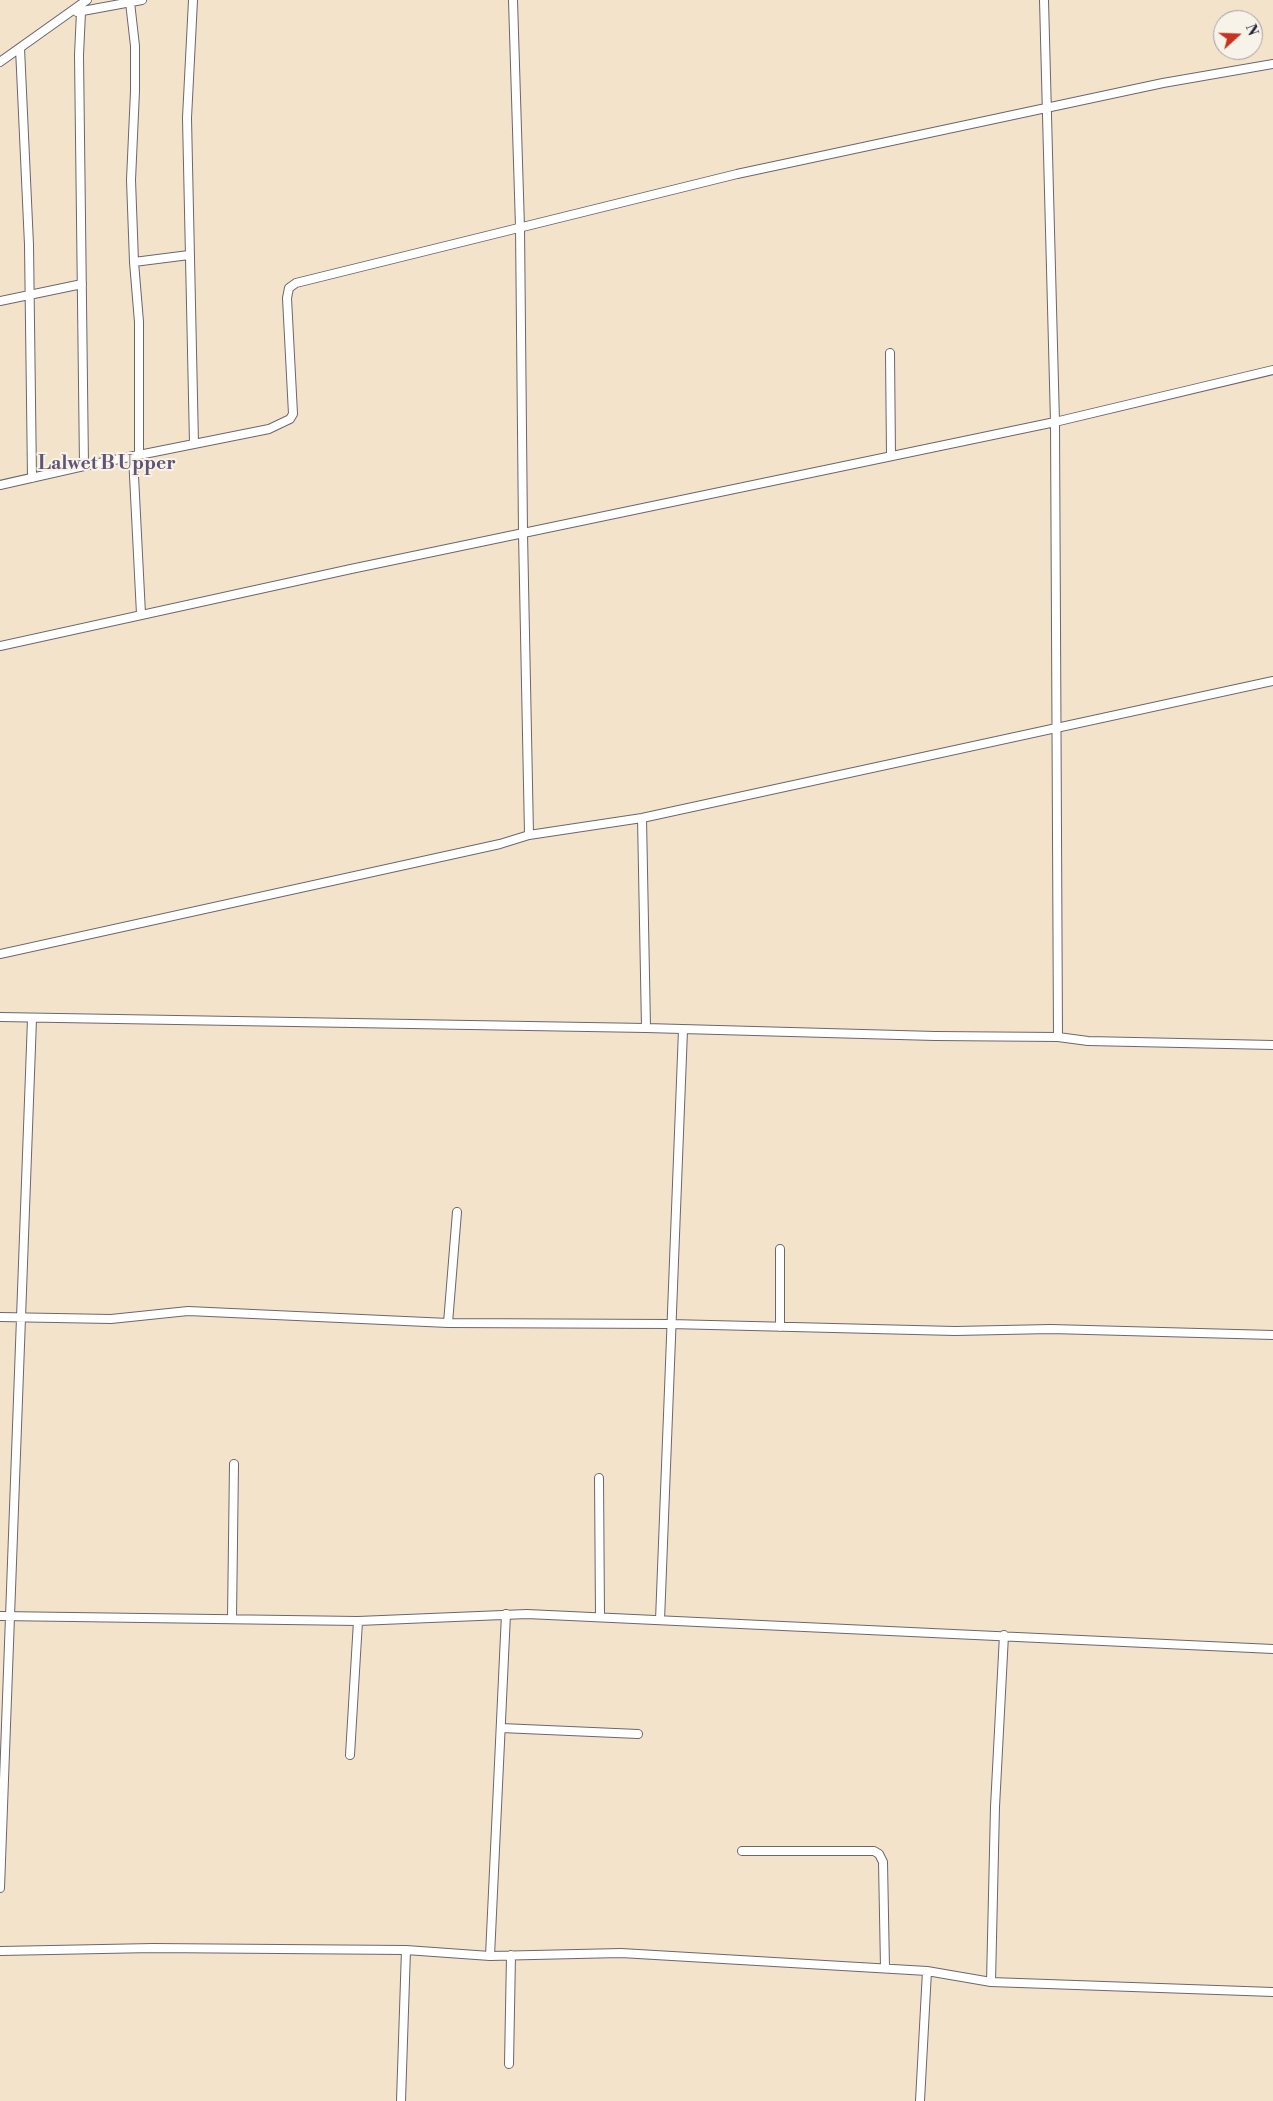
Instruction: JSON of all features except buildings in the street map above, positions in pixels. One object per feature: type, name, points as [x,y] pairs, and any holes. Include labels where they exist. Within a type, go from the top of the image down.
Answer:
[{"type":"street","points":[[0,62],[87,0]]},
{"type":"street","points":[[70,12],[81,12],[142,0]]},
{"type":"street","points":[[193,0],[187,118],[194,444]]},
{"type":"street","points":[[513,0],[520,227],[523,533],[529,835]]},
{"type":"street","points":[[1044,0],[1054,422],[1058,1037]]},
{"type":"street","points":[[130,2],[135,46],[131,180],[134,262],[139,322],[136,456],[141,614]]},
{"type":"street","points":[[81,12],[79,55],[84,466]]},
{"type":"street","points":[[20,48],[29,236],[28,294],[31,360],[32,478]]},
{"type":"street","points":[[0,486],[84,466],[280,426],[290,419],[293,414],[287,298],[289,288],[296,283],[737,174],[1163,83],[1273,64]]},
{"type":"street","points":[[134,262],[189,255]]},
{"type":"street","points":[[0,300],[82,284]]},
{"type":"street","points":[[890,353],[891,456]]},
{"type":"street","points":[[0,646],[141,614],[1054,422],[1196,390],[1273,370]]},
{"type":"street","points":[[0,954],[500,844],[529,835],[642,818],[1273,681]]},
{"type":"street","points":[[642,818],[646,1028]]},
{"type":"street","points":[[0,1017],[1058,1037],[1088,1041],[1273,1046]]},
{"type":"street","points":[[0,1888],[32,1019]]},
{"type":"street","points":[[660,1620],[670,1324],[683,1030]]},
{"type":"street","points":[[448,1323],[457,1212]]},
{"type":"street","points":[[780,1249],[780,1327]]},
{"type":"street","points":[[0,1317],[111,1319],[188,1311],[448,1323],[670,1324],[955,1331],[1051,1329],[1273,1335]]},
{"type":"street","points":[[232,1618],[234,1464]]},
{"type":"street","points":[[599,1478],[600,1618]]},
{"type":"street","points":[[0,1616],[358,1621],[506,1614],[1004,1635],[1273,1649]]},
{"type":"street","points":[[490,1956],[506,1614]]},
{"type":"street","points":[[350,1754],[358,1621]]},
{"type":"street","points":[[991,1982],[995,1807],[1004,1635]]},
{"type":"street","points":[[501,1728],[638,1734]]},
{"type":"street","points":[[742,1851],[874,1851],[879,1854],[883,1862],[885,1968]]},
{"type":"street","points":[[0,1951],[153,1948],[406,1950],[490,1956],[621,1953],[927,1971],[991,1982],[1273,1992]]},
{"type":"street","points":[[401,2101],[406,1950]]},
{"type":"street","points":[[509,2064],[511,1955]]},
{"type":"street","points":[[920,2101],[927,1971]]},
{"type":"district","name":"Lalwet B Upper","points":[[107,464]]}]
